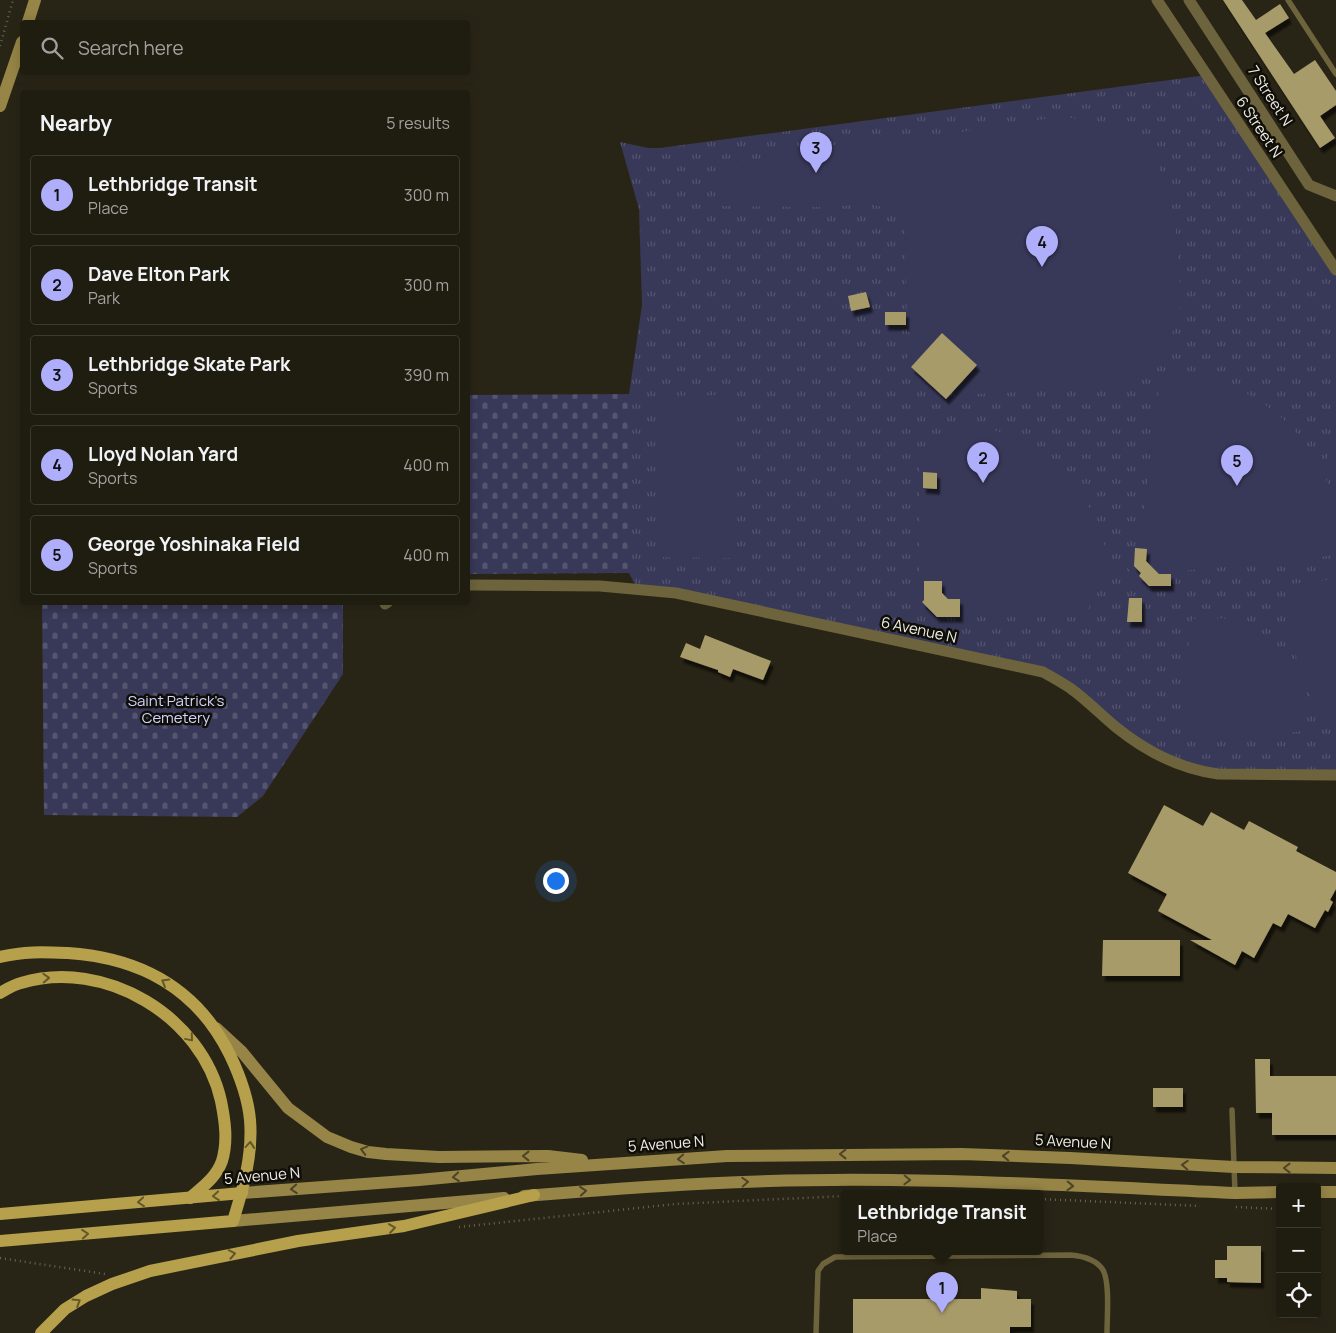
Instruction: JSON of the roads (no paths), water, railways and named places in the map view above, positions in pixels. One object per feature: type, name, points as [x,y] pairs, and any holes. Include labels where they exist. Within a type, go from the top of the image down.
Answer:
[{"type":"main road","points":[[29,20],[35,0]]},
{"type":"main road","points":[[0,106],[20,48]]},
{"type":"main road","points":[[0,952],[90,955],[120,961],[149,973],[172,986],[190,1000],[242,1052],[288,1108],[327,1137],[351,1147],[368,1152],[386,1154],[439,1157],[548,1156],[609,1164]]},
{"type":"main road","points":[[0,957],[19,952]]},
{"type":"main road","points":[[0,992],[18,983],[39,978],[95,980],[150,1002],[177,1023],[208,1064],[218,1089],[224,1117],[226,1143],[221,1163],[210,1180],[190,1198]]},
{"type":"main road","points":[[214,1026],[240,1077],[247,1102],[250,1139],[248,1166],[233,1221]]},
{"type":"main road","name":"5 Avenue N","points":[[0,1214],[242,1193],[727,1156],[962,1154],[1234,1167],[1336,1168]]},
{"type":"main road","points":[[0,1241],[618,1188],[763,1181],[881,1180],[1235,1193],[1276,1192]]},
{"type":"main road","points":[[1321,1192],[1336,1192]]},
{"type":"main road","points":[[41,1333],[65,1309],[86,1296],[112,1284],[150,1271],[298,1241],[404,1226],[534,1196]]},
{"type":"street","name":"6 Street N","points":[[1157,0],[1336,270]]},
{"type":"street","name":"7 Street N","points":[[1189,0],[1309,185],[1336,196]]},
{"type":"street","name":"6 Avenue N","points":[[470,585],[600,586],[676,593],[1043,672],[1070,688],[1119,729],[1147,749],[1173,762],[1202,772],[1218,774],[1336,775]]},
{"type":"lane","points":[[1288,0],[1336,74]]},
{"type":"lane","points":[[1232,1110],[1235,1193]]},
{"type":"lane","points":[[816,1333],[818,1270],[823,1264],[835,1258],[1071,1255],[1082,1256],[1093,1261],[1103,1270],[1108,1291],[1107,1333]]},
{"type":"place","name":"Lethbridge Skate Park","points":[[816,173]]},
{"type":"place","name":"Lloyd Nolan Yard","points":[[1042,267]]},
{"type":"place","name":"Dave Elton Park","points":[[983,483]]},
{"type":"place","name":"George Yoshinaka Field","points":[[1237,486]]},
{"type":"place","name":"Lethbridge Transit","points":[[942,1313]]},
{"type":"park label","name":"Saint Patrick's Cemetery","points":[[176,710]]}]
